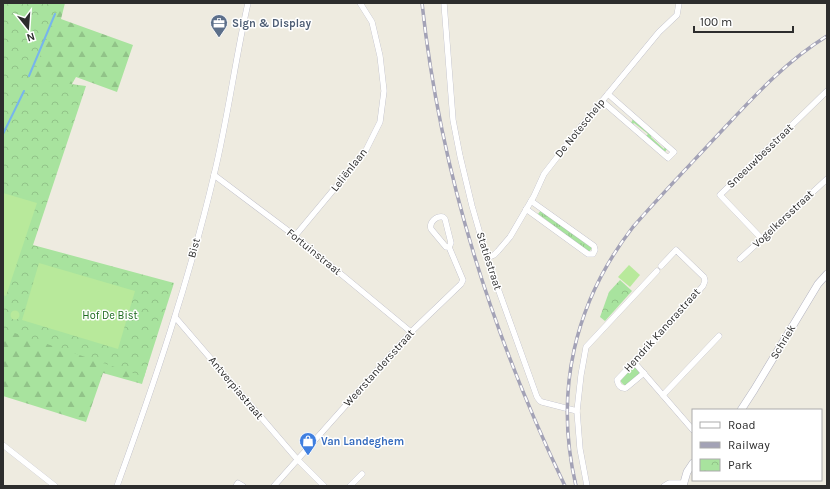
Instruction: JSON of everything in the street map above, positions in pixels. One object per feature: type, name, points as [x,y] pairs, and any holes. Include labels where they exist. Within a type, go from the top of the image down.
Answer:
[{"type":"street","name":"Bist","points":[[117,486],[151,391],[175,316],[214,175],[248,3]]},
{"type":"street","name":"Leliënlaan","points":[[295,236],[365,152],[380,122],[384,91],[380,56],[372,22],[360,3]]},
{"type":"street","name":"Statiestraat","points":[[444,3],[454,126],[472,206],[487,258],[537,397],[542,402],[577,411]]},
{"type":"street","name":"De Noteschelp","points":[[487,258],[494,255],[510,236],[531,201],[544,174],[659,32],[677,15],[680,3]]},
{"type":"street","name":"Sneeuwbesstraat","points":[[762,239],[720,195],[827,91]]},
{"type":"street","points":[[602,101],[668,158],[674,152],[608,94]]},
{"type":"street","name":"Fortuinstraat","points":[[214,175],[295,236],[411,332]]},
{"type":"street","name":"Vogelkersstraat","points":[[740,259],[827,179]]},
{"type":"street","points":[[526,209],[588,254],[593,254],[594,246],[531,201]]},
{"type":"street","name":"Weerstandersstraat","points":[[274,486],[411,332],[462,282],[463,280],[449,247],[451,243],[445,219],[443,217],[438,217],[431,222],[431,229],[446,247],[449,247]]},
{"type":"street","name":"Hendrik Kanorastraat","points":[[644,373],[626,388],[620,387],[617,380],[705,281],[704,277],[676,250],[661,266]]},
{"type":"street","points":[[587,486],[580,449],[577,411],[586,347],[657,271]]},
{"type":"street","name":"Schriek","points":[[742,409],[818,284],[827,274]]},
{"type":"street","name":"Antverpiastraat","points":[[175,316],[297,459],[324,486]]},
{"type":"street","points":[[663,395],[719,336]]},
{"type":"street","points":[[634,362],[692,429]]},
{"type":"street","points":[[3,445],[55,486]]},
{"type":"street","points":[[664,486],[669,483],[684,485],[687,472],[692,464]]},
{"type":"street","points":[[350,486],[362,474]]},
{"type":"street","points":[[236,486],[238,482],[243,486]]},
{"type":"green space","name":"Hof De Bist","points":[[3,3],[60,3],[32,79],[86,86],[33,245],[174,283],[144,377],[3,329]]},
{"type":"green space","points":[[6,3],[65,3],[61,19],[133,45],[117,92],[76,77],[61,103],[16,82]]},
{"type":"green space","points":[[633,119],[652,135],[651,137],[664,149],[665,147],[667,149],[665,152],[646,136],[648,134],[634,123],[631,123]]},
{"type":"green space","points":[[3,193],[37,203],[6,296],[3,295]]},
{"type":"green space","points":[[541,210],[592,248],[589,252],[538,214]]},
{"type":"green space","points":[[39,263],[135,291],[118,349],[22,320]]},
{"type":"green space","points":[[629,265],[640,275],[630,287],[618,277]]},
{"type":"green space","points":[[620,280],[632,291],[605,321],[600,317],[609,292]]},
{"type":"green space","points":[[3,300],[148,364],[142,384],[103,373],[86,422],[3,396]]},
{"type":"green space","points":[[15,310],[20,315],[15,320],[10,315]]},
{"type":"green space","points":[[632,368],[636,368],[639,374],[625,386],[621,380]]},
{"type":"waterway","points":[[29,76],[55,14]]},
{"type":"waterway","points":[[3,134],[24,91]]},
{"type":"railway","points":[[422,3],[430,66],[442,128],[456,190],[473,250],[492,311],[514,370],[565,486]]},
{"type":"railway","points":[[576,486],[570,451],[567,417],[569,383],[574,350],[583,318],[596,286],[613,256],[633,227],[673,183],[767,84],[796,58],[827,36]]},
{"type":"place","name":"Sign & Display","points":[[219,38]]},
{"type":"place","name":"Van Landeghem","points":[[308,456]]}]
